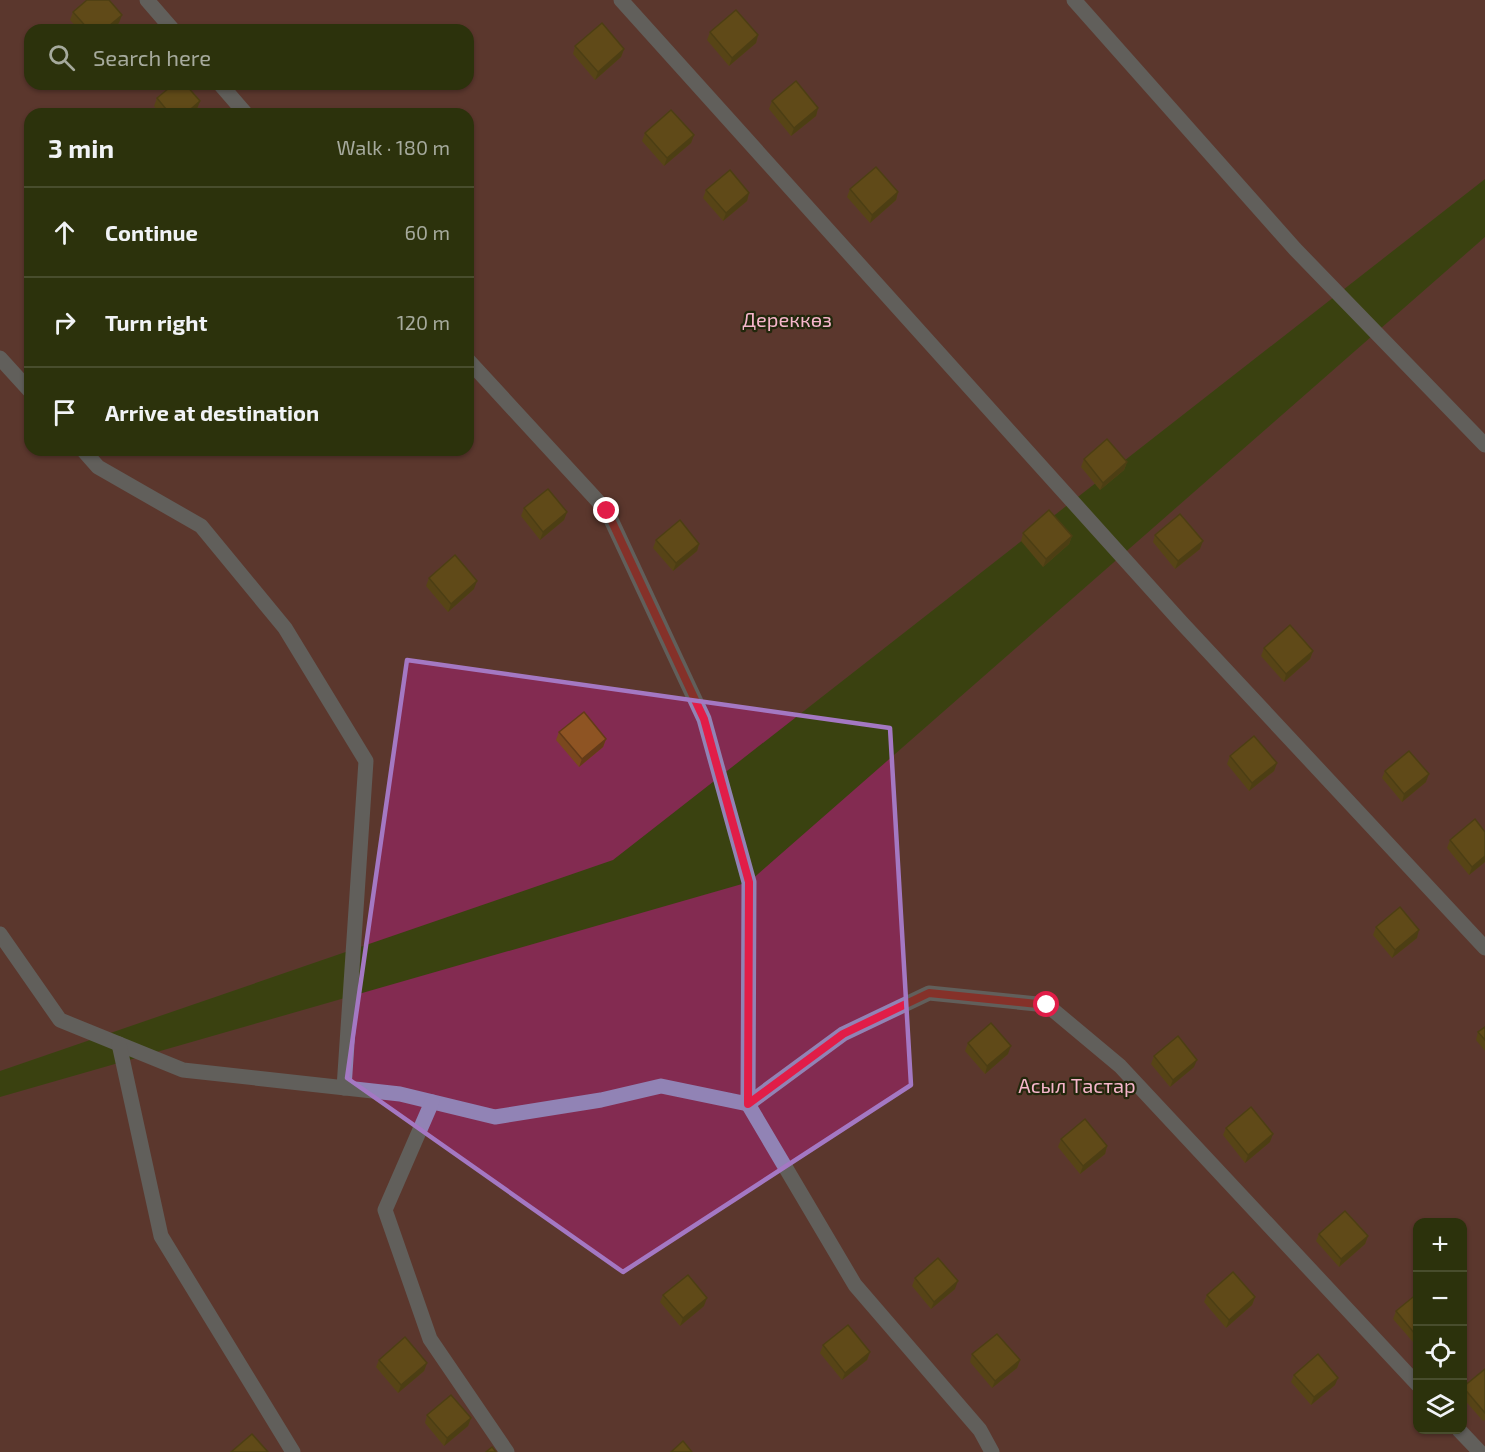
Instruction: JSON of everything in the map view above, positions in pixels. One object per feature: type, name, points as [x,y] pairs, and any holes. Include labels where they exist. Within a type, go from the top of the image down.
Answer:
[{"type":"street","points":[[147,0],[168,24]]},
{"type":"street","points":[[621,0],[1181,622],[1485,948]]},
{"type":"street","points":[[1074,0],[1295,249],[1485,445]]},
{"type":"street","points":[[225,90],[241,108]]},
{"type":"street","points":[[0,358],[24,385]]},
{"type":"street","points":[[474,367],[607,511],[704,719],[749,882],[748,1104],[855,1285],[980,1430],[992,1452]]},
{"type":"street","points":[[88,456],[98,467],[201,526],[285,628],[366,761],[344,1088]]},
{"type":"street","points":[[0,934],[60,1020],[183,1070],[400,1094],[495,1117],[602,1100],[661,1086],[748,1104],[843,1034],[929,993],[1047,1005],[1120,1066],[1413,1380]]},
{"type":"street","points":[[119,1044],[160,1236],[293,1452]]},
{"type":"street","points":[[432,1102],[385,1210],[430,1339],[507,1452]]},
{"type":"street","points":[[1463,1434],[1480,1452]]},
{"type":"highlighted area","points":[[407,660],[890,728],[911,1085],[623,1272],[347,1078]]},
{"type":"green space","name":"Дереккөз","points":[[0,0],[1485,0],[1485,179],[613,860],[0,1071]]},
{"type":"green space","name":"Асыл Тастар","points":[[1485,237],[1485,1452],[0,1452],[0,1097],[749,882]]},
{"type":"building","points":[[87,0],[109,0],[122,15],[111,24],[84,24],[73,12]]},
{"type":"building","points":[[736,10],[758,35],[732,58],[710,32]]},
{"type":"building","points":[[602,23],[624,49],[598,72],[575,46]]},
{"type":"building","points":[[796,81],[818,108],[794,128],[772,101]]},
{"type":"building","points":[[167,90],[190,90],[200,101],[192,108],[165,108],[157,98]]},
{"type":"building","points":[[671,110],[694,135],[667,158],[645,133]]},
{"type":"building","points":[[876,167],[898,192],[872,215],[850,189]]},
{"type":"building","points":[[730,170],[749,193],[726,213],[706,190]]},
{"type":"building","points":[[1107,439],[1127,462],[1103,483],[1084,459]]},
{"type":"building","points":[[548,489],[567,512],[543,532],[524,508]]},
{"type":"building","points":[[1049,510],[1072,536],[1046,559],[1023,533]]},
{"type":"building","points":[[1180,514],[1203,541],[1178,561],[1155,535]]},
{"type":"building","points":[[680,520],[699,544],[676,563],[656,540]]},
{"type":"building","points":[[455,555],[477,581],[451,604],[429,578]]},
{"type":"building","points":[[1290,625],[1313,651],[1286,674],[1264,648]]},
{"type":"building","points":[[584,712],[606,739],[582,759],[559,732]]},
{"type":"building","points":[[1254,736],[1277,763],[1252,783],[1230,756]]},
{"type":"building","points":[[1409,751],[1429,774],[1404,794],[1385,771]]},
{"type":"building","points":[[1475,819],[1485,832],[1485,856],[1472,867],[1450,840]]},
{"type":"building","points":[[1400,907],[1419,930],[1395,950],[1376,927]]},
{"type":"building","points":[[991,1023],[1011,1046],[987,1066],[968,1043]]},
{"type":"building","points":[[1485,1027],[1485,1040],[1478,1032]]},
{"type":"building","points":[[1178,1036],[1197,1060],[1173,1080],[1154,1056]]},
{"type":"building","points":[[1251,1107],[1273,1134],[1248,1155],[1226,1128]]},
{"type":"building","points":[[1085,1119],[1107,1146],[1083,1166],[1061,1139]]},
{"type":"building","points":[[1345,1211],[1368,1236],[1341,1259],[1319,1234]]},
{"type":"building","points":[[938,1258],[958,1281],[934,1302],[915,1278]]},
{"type":"building","points":[[1233,1272],[1255,1297],[1229,1320],[1207,1295]]},
{"type":"building","points":[[688,1275],[707,1298],[683,1318],[663,1295]]},
{"type":"building","points":[[1413,1297],[1413,1332],[1396,1311]]},
{"type":"building","points":[[848,1325],[870,1352],[845,1373],[823,1345]]},
{"type":"building","points":[[997,1334],[1020,1360],[995,1381],[972,1354]]},
{"type":"building","points":[[405,1337],[427,1363],[401,1385],[379,1360]]},
{"type":"building","points":[[1318,1354],[1338,1378],[1314,1397],[1294,1375]]},
{"type":"building","points":[[1485,1369],[1485,1413],[1467,1392],[1467,1384]]},
{"type":"building","points":[[451,1395],[471,1418],[447,1438],[427,1415]]},
{"type":"building","points":[[252,1434],[268,1452],[231,1452]]},
{"type":"building","points":[[683,1441],[692,1452],[671,1452]]},
{"type":"building","points":[[492,1447],[496,1452],[486,1452]]},
{"type":"route","points":[[607,511],[704,719],[749,882],[748,1104],[843,1034],[929,993],[1047,1005]]}]
